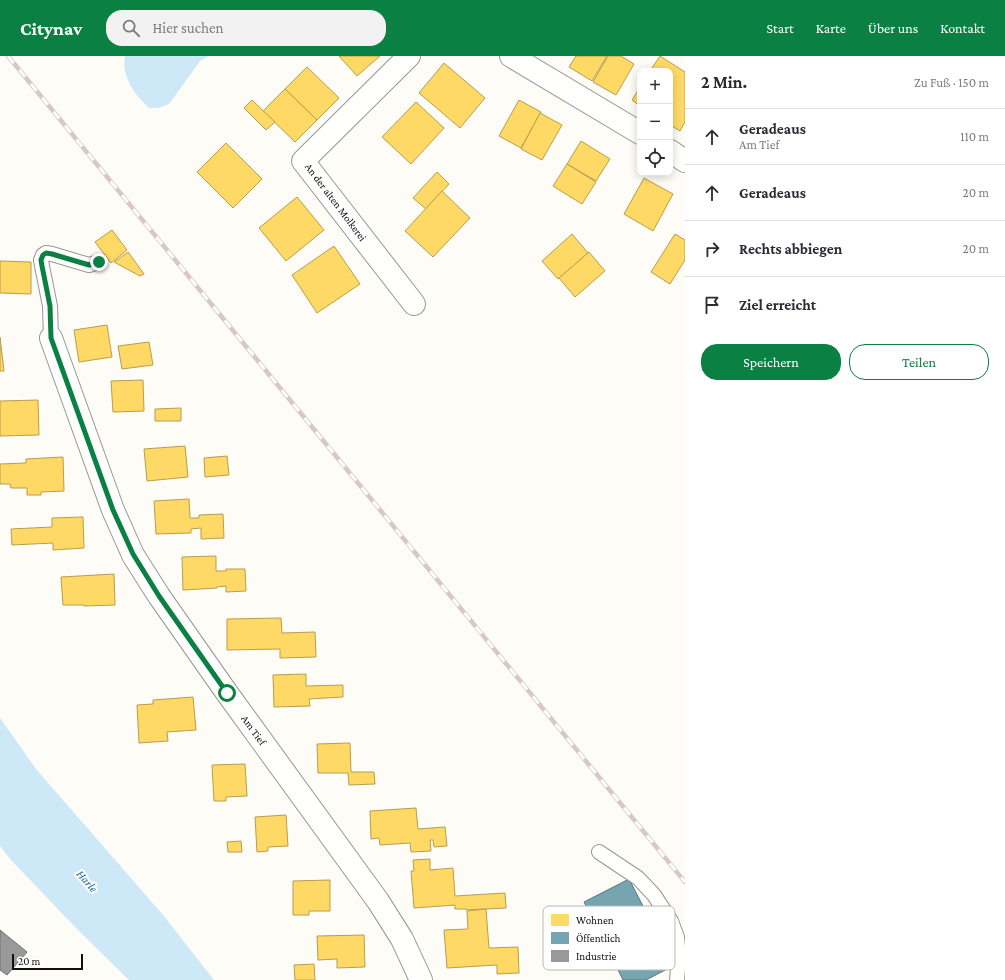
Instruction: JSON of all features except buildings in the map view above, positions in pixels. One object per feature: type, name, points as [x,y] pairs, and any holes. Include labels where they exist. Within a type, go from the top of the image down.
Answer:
[{"type":"street","name":"An der alten Molkerei","points":[[409,56],[303,161],[414,304]]},
{"type":"street","points":[[511,56],[637,131]]},
{"type":"street","points":[[673,153],[685,161]]},
{"type":"street","name":"Am Tief","points":[[51,338],[113,510],[133,554],[159,596],[227,693],[378,900],[402,940],[422,980]]},
{"type":"lane","points":[[51,338],[50,306],[41,260],[43,255],[46,253],[52,254],[89,265],[99,262]]},
{"type":"lane","points":[[599,852],[638,878],[654,895],[662,906]]},
{"type":"lane","points":[[675,931],[679,957],[677,980]]},
{"type":"water","points":[[125,56],[209,56],[200,61],[169,104],[158,108],[149,108],[130,85],[125,71]]},
{"type":"water","name":"Harle","points":[[0,718],[36,769],[163,915],[214,980],[129,980],[78,930],[11,860],[0,846]]},
{"type":"railway","points":[[8,56],[685,882]]},
{"type":"route","points":[[99,262],[89,265],[52,254],[46,253],[43,255],[41,260],[50,306],[51,338],[113,510],[133,554],[159,596],[227,693]]}]
